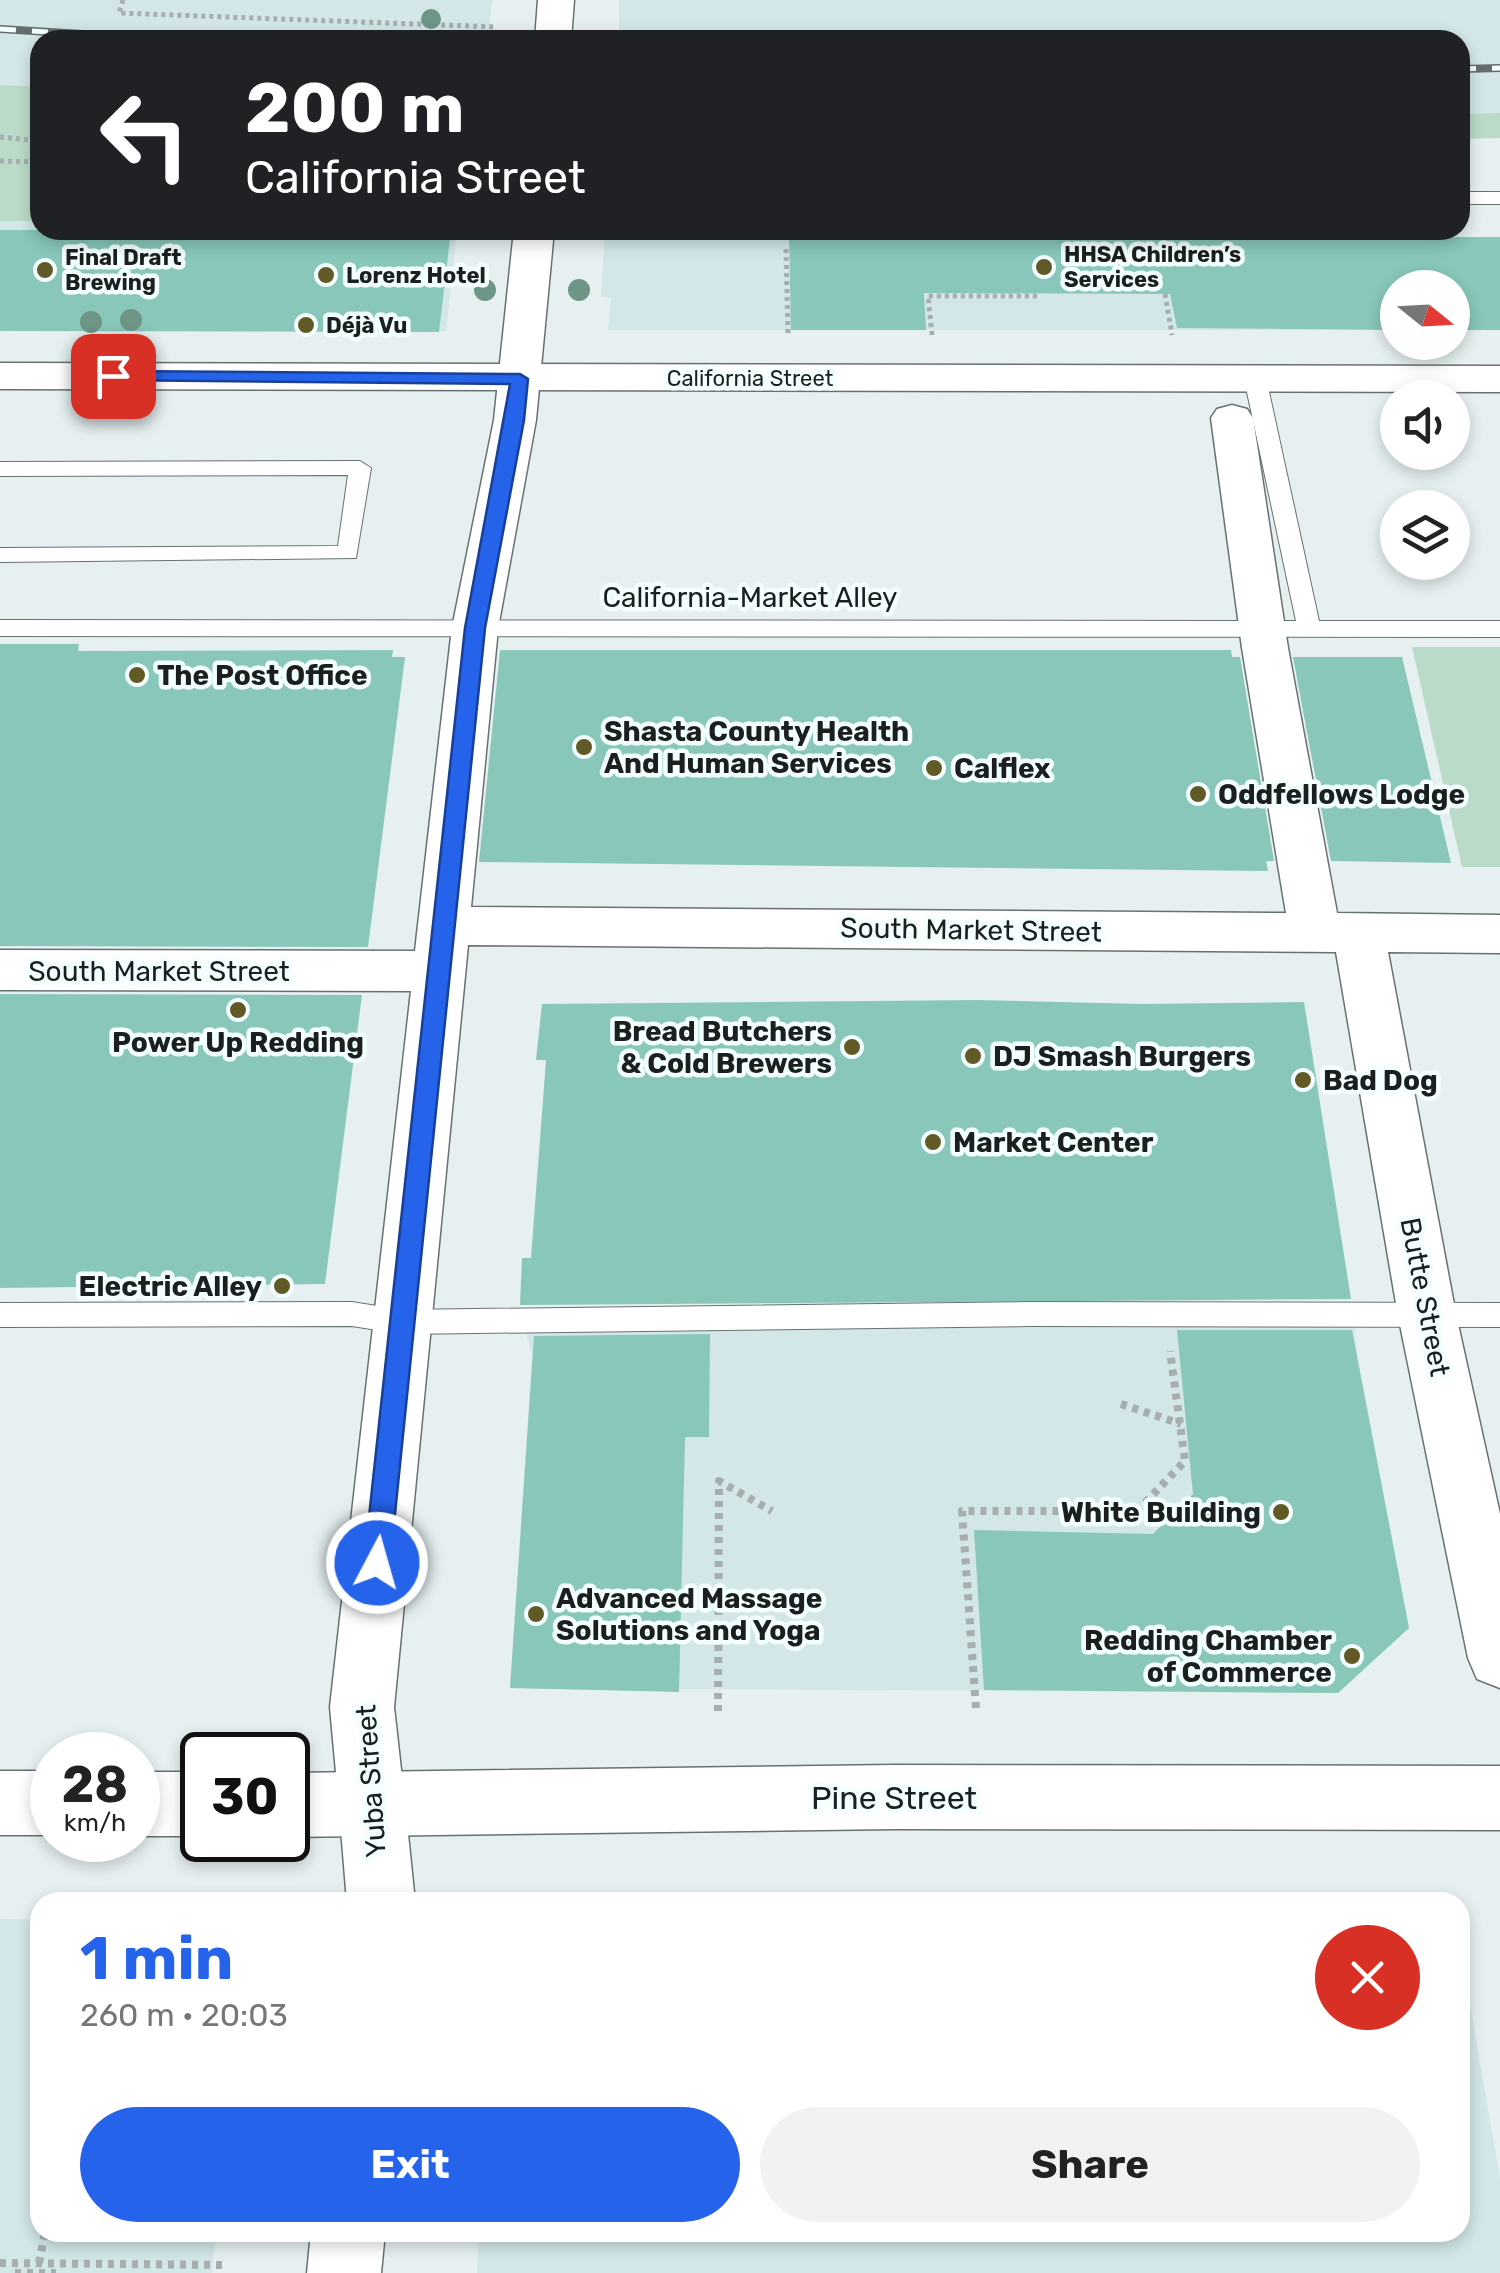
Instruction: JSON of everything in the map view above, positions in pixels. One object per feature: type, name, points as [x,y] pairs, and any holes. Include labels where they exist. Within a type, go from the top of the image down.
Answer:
[{"type":"street","points":[[553,30],[556,0]]},
{"type":"street","name":"Yuba Street","points":[[379,1892],[362,1708],[475,628],[516,420],[533,240]]},
{"type":"street","name":"California Street","points":[[0,376],[1500,378]]},
{"type":"street","name":"Butte Street","points":[[1232,418],[1286,626],[1337,934],[1427,1314],[1500,1658]]},
{"type":"street","name":"South Market Street","points":[[0,970],[440,948],[1500,934]]},
{"type":"street","name":"Pine Street","points":[[310,1804],[894,1797],[1500,1798]]},
{"type":"street","points":[[0,1803],[30,1803]]},
{"type":"street","points":[[344,2273],[347,2242]]},
{"type":"lane","points":[[1470,198],[1500,198]]},
{"type":"lane","points":[[1255,378],[1286,626]]},
{"type":"lane","points":[[0,468],[360,468],[348,554],[0,555]]},
{"type":"lane","name":"California-Market Alley","points":[[0,628],[1500,628]]},
{"type":"lane","points":[[0,1315],[352,1314],[402,1322],[1028,1314],[1500,1315]]},
{"type":"path","points":[[123,0],[119,13],[496,27]]},
{"type":"path","points":[[0,137],[30,140]]},
{"type":"path","points":[[0,161],[30,162]]},
{"type":"path","points":[[786,249],[788,336]]},
{"type":"path","points":[[932,337],[926,298],[938,294],[1038,296]]},
{"type":"path","points":[[1165,294],[1172,336]]},
{"type":"path","points":[[976,1708],[962,1511],[1137,1512],[1185,1462],[1169,1343]]},
{"type":"path","points":[[1121,1404],[1181,1424]]},
{"type":"path","points":[[718,1711],[719,1481],[772,1510]]},
{"type":"path","points":[[39,2263],[43,2242]]},
{"type":"path","points":[[0,2263],[227,2264]]},
{"type":"path","points":[[15,2273],[56,2273]]},
{"type":"shaded area","points":[[0,0],[492,0],[489,30],[30,30],[30,240],[456,240],[446,331],[0,331]]},
{"type":"shaded area","points":[[619,0],[1500,0],[1500,113],[1470,114],[1470,30],[619,30]]},
{"type":"shaded area","points":[[604,240],[885,240],[1380,282],[1380,330],[608,330],[611,298],[601,297]]},
{"type":"shaded area","points":[[791,1303],[1353,1308],[1357,1353],[1409,1628],[1337,1693],[510,1688],[532,1356],[520,1310]]},
{"type":"shaded area","points":[[0,1919],[30,1920],[30,2242],[215,2242],[212,2273],[0,2273]]},
{"type":"shaded area","points":[[1470,2005],[1500,2178],[1500,2273],[477,2273],[479,2242],[1470,2242]]},
{"type":"green space","points":[[0,85],[30,86],[30,221],[0,221]]},
{"type":"green space","points":[[1500,113],[1500,138],[1470,139],[1470,114]]},
{"type":"green space","points":[[1412,647],[1500,647],[1500,867],[1462,867]]},
{"type":"building","points":[[0,230],[30,230],[30,240],[450,240],[439,332],[0,331]]},
{"type":"building","points":[[1500,237],[1500,330],[1470,330],[1470,270],[1380,270],[1380,330],[1177,328],[1170,294],[924,293],[926,330],[791,330],[789,240]]},
{"type":"building","points":[[0,644],[79,644],[78,651],[393,650],[392,657],[405,657],[368,947],[0,946]]},
{"type":"building","points":[[500,650],[1231,650],[1232,657],[1240,657],[1274,861],[1266,861],[1268,871],[479,862]]},
{"type":"building","points":[[1293,657],[1402,657],[1451,863],[1331,861]]},
{"type":"building","points":[[0,994],[362,995],[325,1284],[0,1288]]},
{"type":"building","name":"Market Center","points":[[1304,1002],[1351,1299],[520,1305],[522,1258],[531,1258],[546,1060],[536,1060],[542,1004]]},
{"type":"building","name":"White Building","points":[[1177,1330],[1352,1330],[1409,1628],[1338,1693],[984,1690],[974,1530],[1153,1534],[1193,1494]]},
{"type":"building","points":[[710,1334],[709,1437],[685,1437],[679,1692],[510,1688],[534,1336]]},
{"type":"railway","points":[[0,29],[30,31]]},
{"type":"railway","points":[[1470,69],[1500,68]]},
{"type":"place","name":"HHSA Children’s Services","points":[[1044,267]]},
{"type":"place","name":"Final Draft Brewing","points":[[45,270]]},
{"type":"place","name":"Lorenz Hotel","points":[[326,275]]},
{"type":"place","name":"Déjà Vu","points":[[306,325]]},
{"type":"place","name":"The Post Office","points":[[137,675]]},
{"type":"place","name":"Shasta County Health And Human Services","points":[[584,747]]},
{"type":"place","name":"Calflex","points":[[934,768]]},
{"type":"place","name":"Oddfellows Lodge","points":[[1198,794]]},
{"type":"place","name":"Power Up Redding","points":[[238,1010]]},
{"type":"place","name":"Bread Butchers & Cold Brewers","points":[[852,1047]]},
{"type":"place","name":"DJ Smash Burgers","points":[[973,1056]]},
{"type":"place","name":"Bad Dog","points":[[1303,1080]]},
{"type":"place","name":"Market Center","points":[[933,1142]]},
{"type":"place","name":"Electric Alley","points":[[282,1286]]},
{"type":"place","name":"White Building","points":[[1281,1512]]},
{"type":"place","name":"Advanced Massage Solutions and Yoga","points":[[536,1614]]},
{"type":"place","name":"Redding Chamber of Commerce","points":[[1352,1656]]},
{"type":"route","points":[[113,376],[520,379],[516,420],[475,628],[377,1563]]}]
